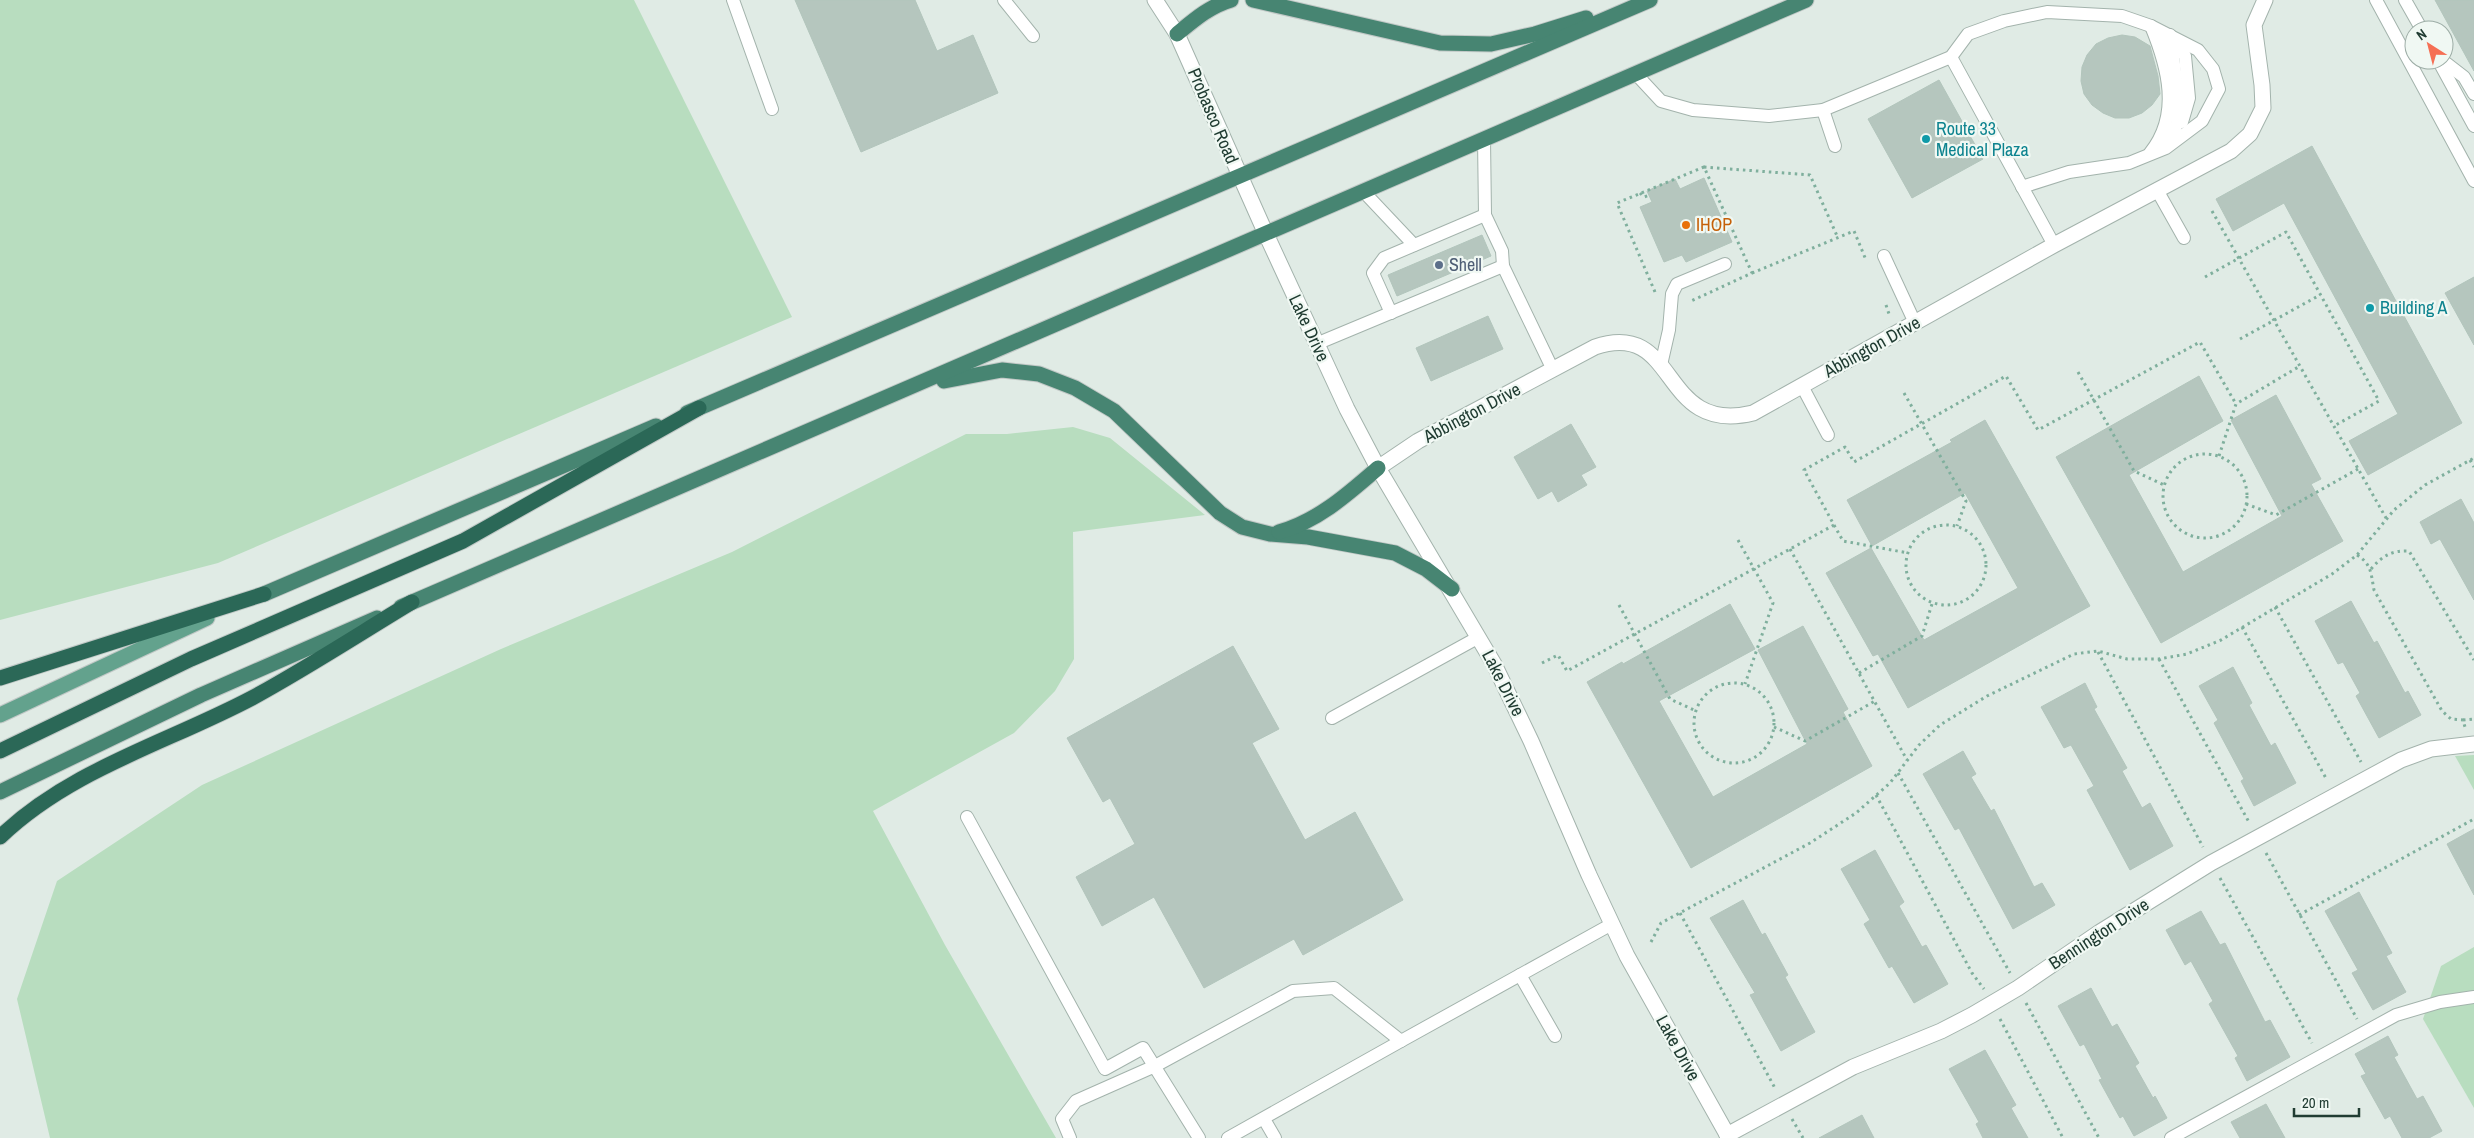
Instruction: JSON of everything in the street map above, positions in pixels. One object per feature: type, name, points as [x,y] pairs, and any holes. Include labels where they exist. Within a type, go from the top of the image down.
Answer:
[{"type":"highway","points":[[1177,34],[1201,15],[1219,4],[1231,0]]},
{"type":"highway","points":[[1253,0],[1440,43],[1491,44],[1535,34],[1644,0]]},
{"type":"highway","points":[[0,678],[264,594],[1650,0]]},
{"type":"highway","points":[[0,792],[200,695],[412,602],[1806,0]]},
{"type":"highway","points":[[918,385],[1002,370],[1039,374],[1075,388],[1114,411],[1220,513],[1242,527],[1270,534],[1308,537],[1395,553],[1426,569],[1452,589]]},
{"type":"highway","points":[[0,751],[200,655],[463,541],[699,408]]},
{"type":"highway","points":[[1270,534],[1296,527],[1328,509],[1378,468]]},
{"type":"highway","points":[[0,837],[35,806],[62,789],[252,698],[412,602]]},
{"type":"main road","points":[[0,715],[191,625],[264,594]]},
{"type":"street","name":"Probasco Road","points":[[1155,0],[1177,34],[1238,175],[1266,234]]},
{"type":"street","name":"Abbington Drive","points":[[1378,468],[1418,440],[1595,347],[1608,342],[1624,341],[1641,346],[1653,354],[1683,396],[1699,409],[1717,416],[1736,417],[1753,413],[2054,246],[2231,151],[2250,134],[2262,108],[2262,85],[2254,25],[2265,0]]},
{"type":"street","name":"Lake Drive","points":[[1266,234],[1316,344],[1378,468],[1479,637],[1532,741],[1612,924],[1672,1038],[1728,1137]]},
{"type":"street","name":"Bennington Drive","points":[[1728,1137],[1852,1068],[1941,1031],[2018,988],[2100,932],[2211,863],[2401,760],[2431,749],[2472,744]]},
{"type":"lane","points":[[733,0],[772,109]]},
{"type":"lane","points":[[1004,0],[1034,36]]},
{"type":"lane","points":[[2376,0],[2470,163],[2474,181]]},
{"type":"lane","points":[[2405,0],[2416,20]]},
{"type":"lane","points":[[1635,73],[1661,101],[1693,110],[1769,116],[1823,110],[1951,57],[1968,34],[2004,21],[2047,12],[2122,16],[2169,34],[2198,50],[2213,69],[2219,89],[2202,121],[2166,148],[2129,163],[2069,172],[2022,187]]},
{"type":"lane","points":[[2151,26],[2173,57],[2178,101],[2177,124],[2166,148]]},
{"type":"lane","points":[[2147,156],[2161,139],[2168,119],[2169,100],[2164,57],[2151,26]]},
{"type":"lane","points":[[2166,148],[2182,124],[2190,98],[2185,56],[2169,34]]},
{"type":"lane","points":[[1951,57],[2054,246]]},
{"type":"lane","points":[[2454,69],[2464,76],[2474,94]]},
{"type":"lane","points":[[2445,70],[2474,126]]},
{"type":"lane","points":[[1823,110],[1835,146]]},
{"type":"lane","points":[[1484,139],[1485,216],[1502,251],[1502,266],[1553,370]]},
{"type":"lane","points":[[2157,190],[2184,238]]},
{"type":"lane","points":[[1363,191],[1414,245]]},
{"type":"lane","points":[[1391,313],[1373,273],[1384,258],[1485,216]]},
{"type":"lane","points":[[1884,256],[1915,323]]},
{"type":"lane","points":[[1661,365],[1669,330],[1672,294],[1677,284],[1725,264]]},
{"type":"lane","points":[[1316,344],[1502,266]]},
{"type":"lane","points":[[1802,386],[1828,435]]},
{"type":"lane","points":[[1332,718],[1479,637]]},
{"type":"lane","points":[[967,817],[1104,1069],[1143,1048],[1200,1138]]},
{"type":"lane","points":[[1228,1138],[1612,924]]},
{"type":"lane","points":[[1520,975],[1554,1036]]},
{"type":"lane","points":[[1070,1138],[1062,1119],[1076,1101],[1155,1066],[1293,990],[1334,988],[1401,1041]]},
{"type":"lane","points":[[2171,1138],[2396,1016],[2440,1002],[2474,997]]},
{"type":"lane","points":[[1264,1119],[1275,1138]]},
{"type":"path","points":[[1704,167],[1752,274]]},
{"type":"path","points":[[1656,294],[1617,203],[1704,167],[1810,175],[1838,238]]},
{"type":"path","points":[[1640,193],[1644,197],[1650,196]]},
{"type":"path","points":[[2212,211],[2386,518]]},
{"type":"path","points":[[1689,302],[1854,231],[1868,263]]},
{"type":"path","points":[[2205,277],[2286,232],[2379,401],[2334,426]]},
{"type":"path","points":[[2240,339],[2320,295]]},
{"type":"path","points":[[1882,297],[1889,314]]},
{"type":"path","points":[[1908,553],[1842,541],[1804,470],[1844,447],[1854,462],[2006,376],[2038,430],[2200,342],[2236,404]]},
{"type":"path","points":[[2219,456],[2236,404],[2300,366]]},
{"type":"path","points":[[2078,372],[2134,471],[2164,485]]},
{"type":"path","points":[[1904,393],[1966,501],[1957,526]]},
{"type":"path","points":[[2205,454],[2219,456],[2238,470],[2246,492],[2246,504],[2241,516],[2233,527],[2215,536],[2195,537],[2182,532],[2172,523],[2164,505],[2164,485],[2170,472],[2179,462],[2192,456],[2205,454]]},
{"type":"path","points":[[1651,942],[1661,923],[1810,843],[1856,813],[1898,773],[1919,745],[1940,725],[1986,696],[2074,654],[2098,651],[2127,659],[2159,659],[2187,654],[2221,640],[2332,574],[2357,555],[2386,518],[2425,485],[2472,459],[2474,467]]},
{"type":"path","points":[[2246,504],[2276,514],[2358,469]]},
{"type":"path","points":[[1542,663],[1558,655],[1567,672],[1834,525]]},
{"type":"path","points":[[1941,525],[1957,526],[1969,531],[1984,549],[1986,573],[1981,586],[1968,600],[1950,606],[1932,604],[1919,595],[1908,581],[1906,562],[1910,546],[1928,529],[1941,525]]},
{"type":"path","points":[[1738,540],[1773,603],[1745,684]]},
{"type":"path","points":[[1790,549],[1907,761]]},
{"type":"path","points":[[2371,569],[2384,556],[2397,551],[2409,551],[2474,660]]},
{"type":"path","points":[[2357,555],[2365,560],[2371,569],[2374,590],[2442,711],[2451,719],[2474,719]]},
{"type":"path","points":[[1619,604],[1670,699],[1696,711]]},
{"type":"path","points":[[1859,672],[1922,636],[1932,604]]},
{"type":"path","points":[[2275,607],[2370,777]]},
{"type":"path","points":[[2242,627],[2335,796]]},
{"type":"path","points":[[1722,684],[1745,684],[1759,691],[1772,708],[1774,727],[1771,739],[1764,750],[1749,760],[1731,763],[1716,759],[1699,743],[1694,726],[1696,711],[1705,694],[1722,684]]},
{"type":"path","points":[[1774,727],[1805,741],[1875,702]]},
{"type":"path","points":[[2463,720],[2472,744]]},
{"type":"path","points":[[1898,773],[2099,1138]]},
{"type":"path","points":[[1876,795],[1972,973],[1993,1002],[2003,1027],[2063,1138]]},
{"type":"path","points":[[2299,915],[2474,819]]},
{"type":"path","points":[[1680,913],[1778,1092]]},
{"type":"path","points":[[1789,1114],[1803,1138]]},
{"type":"green space","points":[[0,0],[634,0],[792,317],[218,563],[0,620]]},
{"type":"green space","points":[[1073,427],[1110,438],[1205,515],[1073,532],[1074,659],[1055,691],[1014,733],[873,811],[945,945],[1056,1138],[50,1138],[17,999],[57,881],[202,785],[501,649],[732,552],[966,434],[1007,434]]},
{"type":"green space","points":[[2474,755],[2474,790],[2455,756]]},
{"type":"green space","points":[[2474,947],[2474,1108],[2423,1019],[2441,966]]},
{"type":"building","points":[[795,0],[915,0],[937,51],[973,35],[998,93],[861,152]]},
{"type":"building","points":[[2435,0],[2474,0],[2474,71],[2454,35],[2454,20],[2446,20]]},
{"type":"building","points":[[2122,35],[2135,37],[2150,46],[2158,76],[2160,94],[2152,105],[2142,113],[2129,118],[2115,118],[2103,113],[2092,105],[2084,94],[2081,81],[2082,67],[2087,55],[2096,44],[2108,38]]},
{"type":"building","name":"Route 33 Medical Plaza","points":[[1939,80],[1983,159],[1912,198],[1868,119]]},
{"type":"building","name":"Building A","points":[[2312,146],[2462,423],[2368,475],[2349,441],[2398,414],[2284,203],[2233,231],[2216,199]]},
{"type":"building","name":"IHOP","points":[[1704,178],[1732,242],[1686,262],[1682,255],[1664,262],[1640,207],[1652,202],[1647,191],[1675,179],[1680,189]]},
{"type":"building","name":"Shell","points":[[1482,235],[1491,256],[1397,296],[1388,275]]},
{"type":"building","points":[[2474,277],[2474,345],[2445,293]]},
{"type":"building","points":[[1488,316],[1503,349],[1431,381],[1416,348]]},
{"type":"building","points":[[2199,376],[2223,421],[2129,475],[2183,572],[2282,516],[2231,420],[2276,395],[2321,479],[2311,484],[2343,541],[2161,643],[2056,457]]},
{"type":"building","points":[[1985,420],[2090,606],[1908,708],[1878,654],[1873,656],[1826,573],[1871,548],[1924,640],[2018,588],[1965,493],[1872,546],[1847,500],[1952,442],[1950,440]]},
{"type":"building","points":[[1571,424],[1596,467],[1581,475],[1587,485],[1558,502],[1552,491],[1538,499],[1514,457]]},
{"type":"building","points":[[2461,499],[2474,523],[2474,600],[2440,539],[2431,544],[2420,522]]},
{"type":"building","points":[[2351,601],[2374,643],[2377,641],[2405,693],[2408,691],[2421,715],[2379,738],[2356,696],[2360,693],[2343,662],[2338,664],[2315,621]]},
{"type":"building","points":[[1730,604],[1755,649],[1659,701],[1713,797],[1807,744],[1758,650],[1803,626],[1848,709],[1843,712],[1872,766],[1691,868],[1587,682]]},
{"type":"building","points":[[1233,646],[1279,729],[1252,743],[1305,840],[1355,812],[1403,900],[1303,955],[1294,939],[1204,988],[1154,897],[1102,926],[1076,877],[1135,844],[1110,798],[1103,802],[1067,738]]},
{"type":"building","points":[[2233,667],[2252,703],[2249,705],[2271,746],[2275,743],[2296,783],[2254,806],[2241,781],[2244,779],[2214,723],[2218,720],[2199,686]]},
{"type":"building","points":[[2085,683],[2097,707],[2094,709],[2127,768],[2122,771],[2142,808],[2150,803],[2173,846],[2130,870],[2087,790],[2094,786],[2071,745],[2064,748],[2041,707]]},
{"type":"building","points":[[1963,751],[1976,774],[1971,777],[1991,811],[1994,809],[2034,887],[2042,883],[2055,905],[2013,929],[1959,828],[1955,830],[1923,774]]},
{"type":"building","points":[[2474,829],[2474,895],[2447,844]]},
{"type":"building","points":[[1875,850],[1904,902],[1899,906],[1922,947],[1926,945],[1948,984],[1914,1003],[1892,966],[1889,968],[1864,924],[1870,920],[1841,869]]},
{"type":"building","points":[[2359,892],[2392,953],[2386,956],[2406,992],[2373,1010],[2352,973],[2358,970],[2325,911]]},
{"type":"building","points":[[1743,900],[1762,935],[1765,933],[1788,975],[1785,977],[1815,1032],[1781,1051],[1750,995],[1755,993],[1710,918]]},
{"type":"building","points":[[2201,911],[2220,945],[2225,943],[2265,1022],[2270,1020],[2290,1057],[2247,1081],[2235,1058],[2238,1056],[2209,1004],[2213,1001],[2191,961],[2185,965],[2166,930]]},
{"type":"building","points":[[2091,988],[2112,1027],[2117,1024],[2139,1063],[2135,1066],[2167,1118],[2134,1136],[2123,1116],[2120,1118],[2099,1080],[2102,1079],[2084,1044],[2080,1046],[2058,1006]]},
{"type":"building","points":[[2388,1036],[2398,1055],[2394,1057],[2417,1099],[2423,1096],[2442,1131],[2429,1138],[2402,1138],[2390,1116],[2385,1119],[2361,1076],[2366,1074],[2355,1054]]},
{"type":"building","points":[[1985,1050],[2016,1105],[2011,1108],[2028,1138],[1983,1138],[1976,1124],[1979,1122],[1949,1069]]},
{"type":"building","points":[[2266,1104],[2285,1138],[2240,1138],[2231,1122]]},
{"type":"building","points":[[1862,1115],[1874,1138],[1819,1138]]},
{"type":"place","name":"Route 33 Medical Plaza","points":[[1926,139]]},
{"type":"place","name":"IHOP","points":[[1686,225]]},
{"type":"place","name":"Shell","points":[[1439,265]]},
{"type":"place","name":"Building A","points":[[2370,308]]}]
